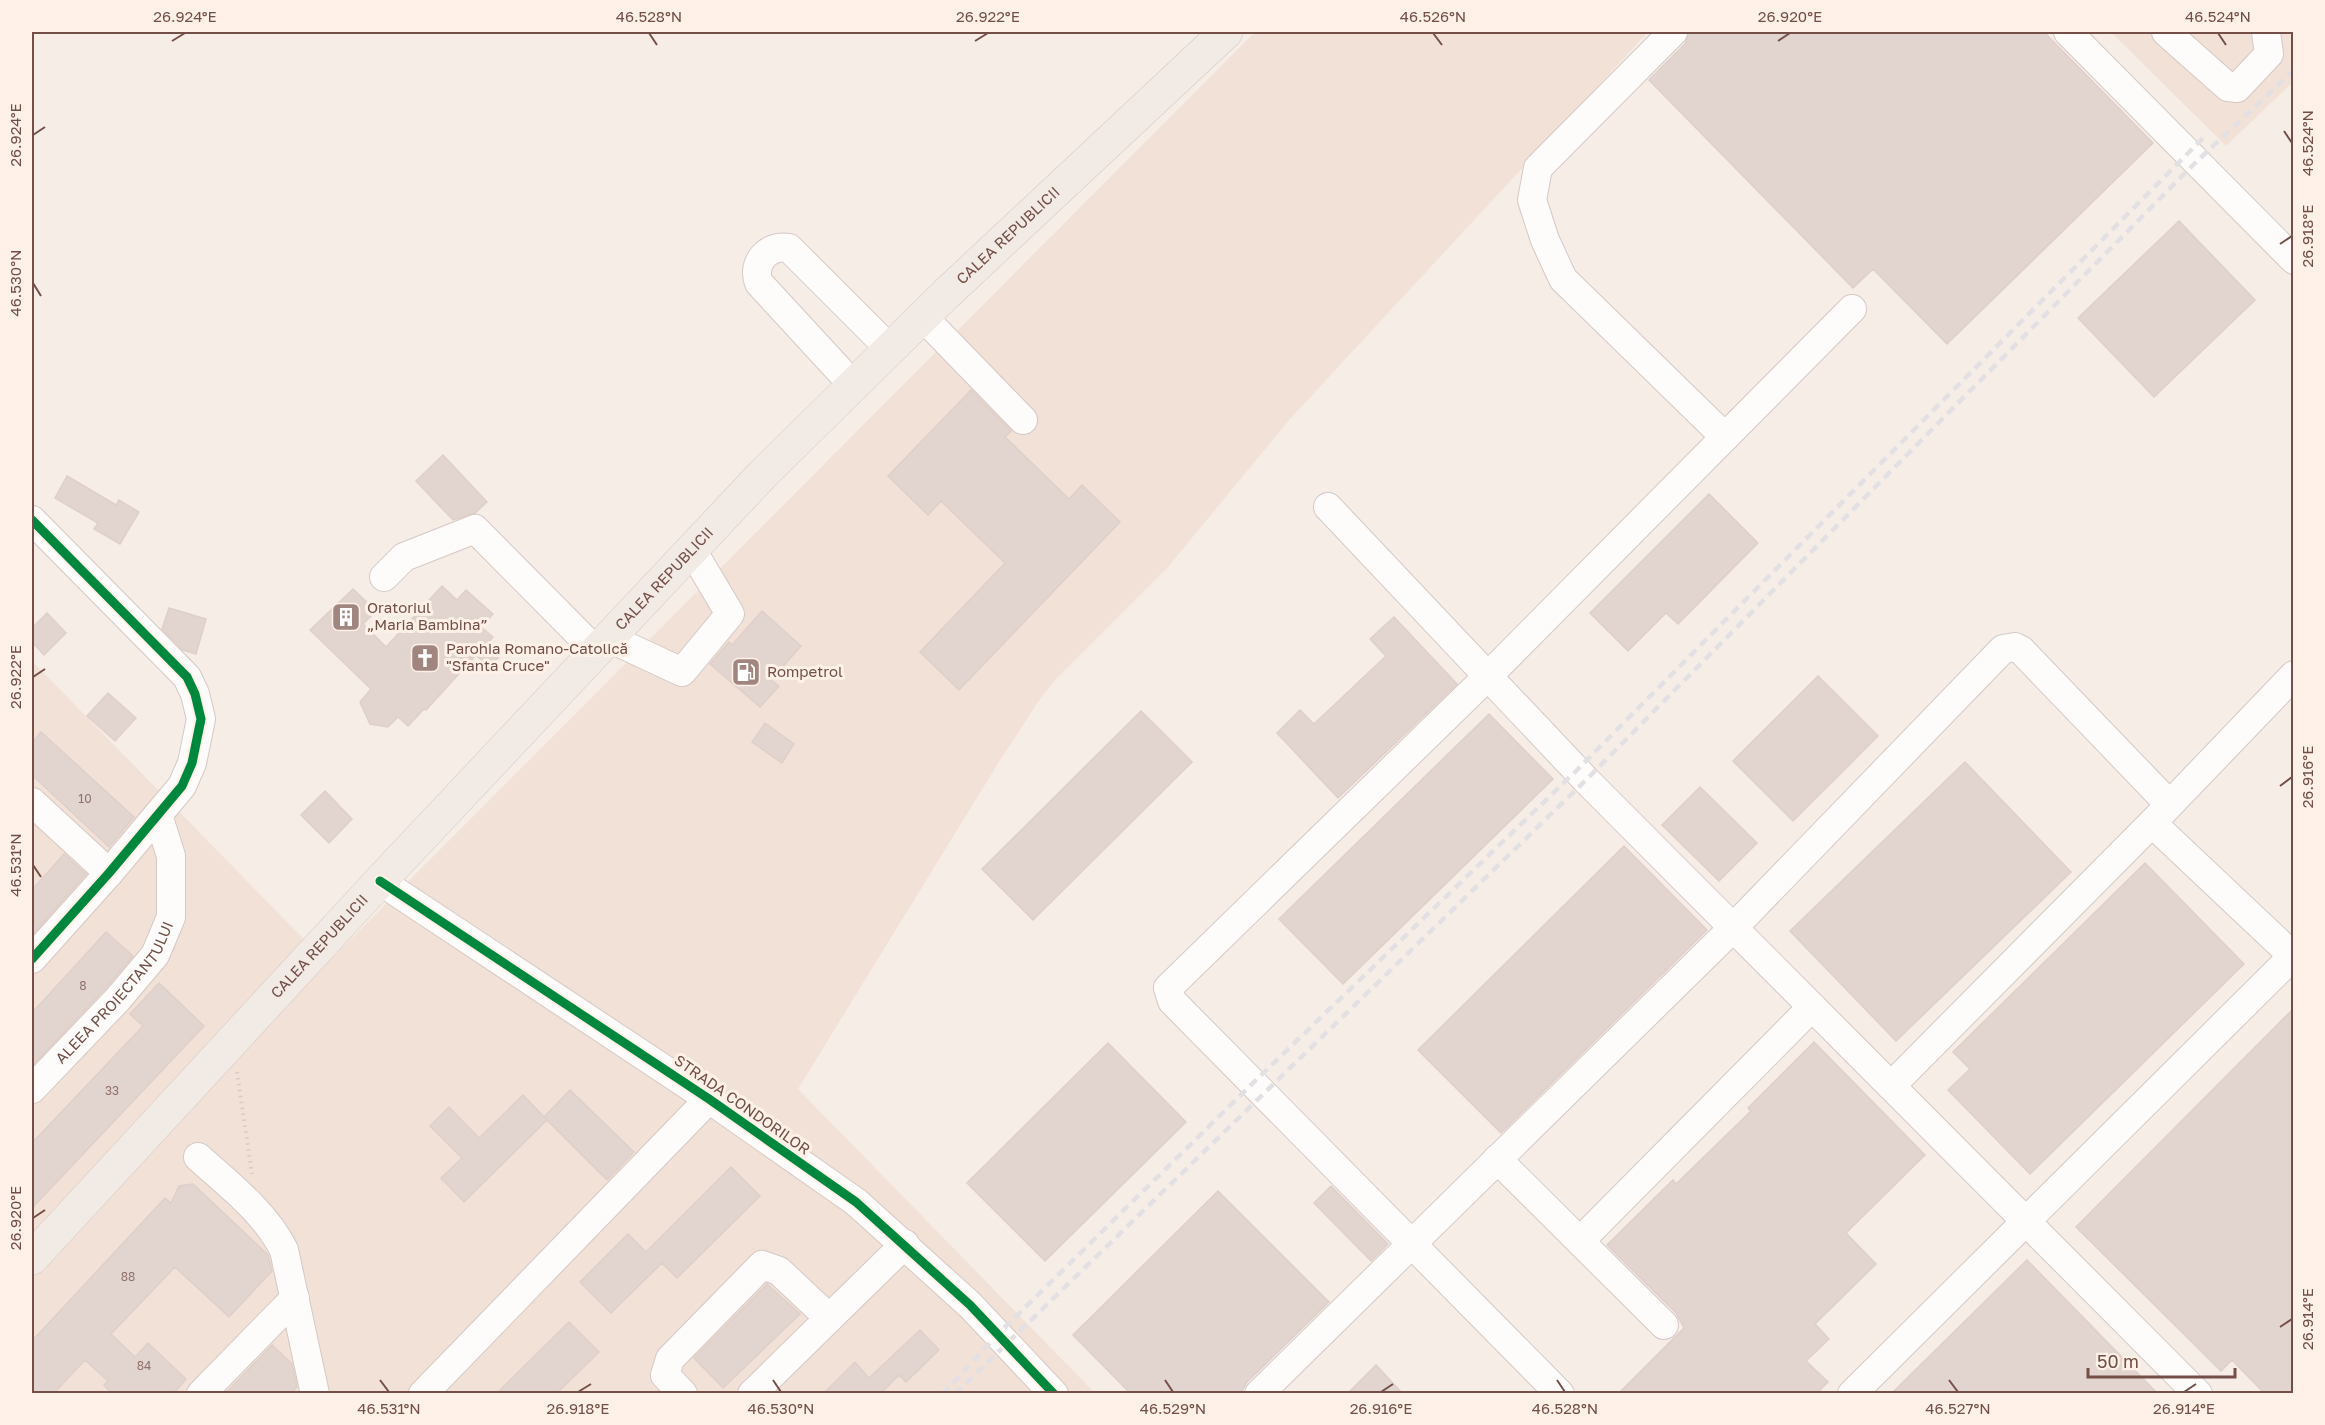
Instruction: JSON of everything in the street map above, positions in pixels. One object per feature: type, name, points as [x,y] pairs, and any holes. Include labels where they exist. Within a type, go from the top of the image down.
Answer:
[{"type":"main road","name":"CALEA REPUBLICII","points":[[32,1258],[380,881],[763,474],[890,349],[1227,32]]},
{"type":"street","points":[[1673,32],[1538,168],[1532,200],[1545,240],[1563,279],[1725,437]]},
{"type":"street","points":[[2068,32],[2294,260]]},
{"type":"street","points":[[2166,32],[2228,87],[2237,88],[2273,39]]},
{"type":"street","points":[[853,385],[759,283],[756,275],[757,266],[767,253],[777,246],[789,248],[890,349]]},
{"type":"street","points":[[1560,1394],[1172,1001],[1168,988],[1486,677],[1852,309]]},
{"type":"street","points":[[923,318],[1023,420]]},
{"type":"street","points":[[1328,507],[1486,677],[2198,1394]]},
{"type":"street","points":[[32,520],[187,677],[195,694],[201,719],[192,763],[182,786],[109,873],[32,958]]},
{"type":"street","points":[[384,577],[404,557],[475,529],[602,645],[682,672],[730,614],[692,550]]},
{"type":"street","points":[[1259,1394],[1733,928],[1998,653],[2009,647],[2021,650],[2161,814],[2293,956],[1852,1394]]},
{"type":"street","points":[[1891,1086],[2161,814],[2294,675]]},
{"type":"street","points":[[34,809],[109,873]]},
{"type":"street","name":"ALEEA PROIECTANTULUI","points":[[32,1089],[117,1000],[155,955],[162,940],[171,917],[171,856],[158,815]]},
{"type":"street","name":"STRADA CONDORILOR","points":[[380,881],[709,1099],[856,1202],[970,1305],[1054,1394]]},
{"type":"street","points":[[1580,1241],[1812,1007]]},
{"type":"street","points":[[423,1394],[709,1099]]},
{"type":"street","points":[[198,1157],[257,1210],[278,1237],[284,1250],[314,1393]]},
{"type":"street","points":[[1497,1159],[1664,1325]]},
{"type":"street","points":[[752,1394],[905,1244]]},
{"type":"street","points":[[683,1394],[665,1375],[670,1359],[762,1265],[780,1271],[829,1318]]},
{"type":"street","points":[[201,1394],[295,1298]]},
{"type":"path","points":[[233,1042],[257,1210]]},
{"type":"shaded area","points":[[1255,32],[1648,32],[1290,419],[1168,567],[1057,678],[1040,699],[798,1089],[1095,1393],[32,1393],[32,661],[327,963]]},
{"type":"shaded area","points":[[2111,32],[2293,32],[2293,82],[2226,146]]},
{"type":"building","points":[[1689,32],[2044,32],[2153,143],[1947,344],[1873,269],[1853,288],[1649,80],[1685,44]]},
{"type":"building","points":[[2179,221],[2255,300],[2154,397],[2078,318]]},
{"type":"building","points":[[971,390],[1011,431],[1005,437],[1069,499],[1082,485],[1120,522],[959,690],[920,652],[1005,563],[941,501],[928,515],[888,476]]},
{"type":"building","points":[[443,455],[487,502],[475,513],[453,520],[416,481]]},
{"type":"building","points":[[67,476],[116,505],[119,500],[139,512],[120,544],[94,529],[98,523],[55,498]]},
{"type":"building","points":[[1709,494],[1758,543],[1678,624],[1666,613],[1628,651],[1590,613]]},
{"type":"building","name":"Parohia Romano-Catolică \"Sfanta Cruce\"","points":[[442,586],[457,600],[466,590],[493,614],[481,627],[493,637],[488,643],[501,655],[489,667],[476,655],[426,710],[424,709],[408,726],[398,717],[388,727],[370,724],[360,702],[371,689],[310,630],[353,589],[376,611],[363,624],[386,647]]},
{"type":"building","points":[[169,608],[206,619],[196,654],[183,650],[162,629]]},
{"type":"building","points":[[762,611],[801,646],[771,680],[779,686],[760,707],[710,664],[729,642],[732,645]]},
{"type":"building","points":[[47,613],[66,633],[44,655],[32,642],[32,628]]},
{"type":"building","points":[[1394,617],[1457,684],[1338,798],[1277,733],[1300,710],[1314,724],[1386,656],[1370,639]]},
{"type":"building","points":[[1818,676],[1878,736],[1793,821],[1733,761]]},
{"type":"building","points":[[108,693],[136,718],[115,741],[87,716]]},
{"type":"building","points":[[1141,711],[1192,762],[1033,920],[982,869]]},
{"type":"building","points":[[1489,714],[1553,779],[1343,984],[1279,919]]},
{"type":"building","points":[[765,723],[794,744],[782,763],[752,742]]},
{"type":"building","points":[[41,732],[134,817],[109,847],[32,775],[32,743]]},
{"type":"building","points":[[1965,762],[2071,872],[1896,1041],[1790,931]]},
{"type":"building","points":[[1700,787],[1757,843],[1719,881],[1662,825]]},
{"type":"building","points":[[325,791],[352,819],[329,843],[301,815]]},
{"type":"building","points":[[1624,846],[1707,930],[1501,1133],[1418,1050]]},
{"type":"building","points":[[64,854],[86,874],[32,935],[32,890]]},
{"type":"building","points":[[2145,863],[2244,964],[2030,1174],[1948,1090],[1970,1069],[1953,1052]]},
{"type":"building","points":[[106,932],[133,956],[32,1066],[32,1013]]},
{"type":"building","points":[[159,983],[204,1026],[32,1208],[32,1143],[143,1026],[130,1014]]},
{"type":"building","points":[[2294,1008],[2294,1394],[2265,1394],[2232,1360],[2221,1371],[2076,1227]]},
{"type":"building","points":[[1814,1042],[1925,1155],[1846,1233],[1876,1264],[1815,1324],[1829,1339],[1806,1361],[1828,1382],[1816,1394],[1618,1394],[1684,1328],[1676,1313],[1607,1245],[1673,1180],[1676,1184],[1751,1111],[1748,1108]]},
{"type":"building","points":[[1108,1043],[1186,1122],[1045,1261],[967,1183]]},
{"type":"building","points":[[570,1090],[634,1152],[607,1180],[544,1117]]},
{"type":"building","points":[[523,1095],[547,1120],[464,1202],[441,1178],[462,1158],[430,1126],[449,1107],[479,1138]]},
{"type":"building","points":[[731,1167],[760,1196],[677,1278],[662,1263],[611,1313],[580,1282],[628,1234],[646,1252]]},
{"type":"building","points":[[193,1184],[268,1255],[272,1271],[229,1317],[175,1267],[111,1334],[135,1357],[148,1343],[186,1379],[173,1394],[112,1394],[104,1385],[108,1381],[85,1360],[53,1394],[32,1394],[32,1341],[165,1198],[171,1203],[179,1186]]},
{"type":"building","points":[[1331,1186],[1388,1244],[1371,1261],[1314,1203]]},
{"type":"building","points":[[1218,1191],[1329,1302],[1247,1382],[1240,1394],[1131,1394],[1073,1335]]},
{"type":"building","points":[[2027,1260],[2158,1394],[1891,1394]]},
{"type":"building","points":[[767,1284],[800,1314],[723,1388],[694,1358]]},
{"type":"building","points":[[569,1322],[599,1352],[556,1394],[496,1394]]},
{"type":"building","points":[[920,1330],[939,1350],[906,1382],[899,1375],[883,1391],[885,1394],[823,1394],[855,1362],[869,1378]]},
{"type":"building","points":[[272,1345],[292,1364],[297,1387],[290,1394],[225,1394]]},
{"type":"building","points":[[1376,1365],[1403,1394],[1347,1394]]},
{"type":"railway","points":[[955,1394],[1586,780],[2196,162],[2294,70]]},
{"type":"railway","points":[[943,1394],[998,1334],[1253,1083],[1577,770],[2203,138]]},
{"type":"cycle path","points":[[32,520],[187,677],[195,694],[201,719],[192,763],[182,786],[109,873],[32,959]]},
{"type":"cycle path","points":[[380,881],[709,1099],[856,1202],[970,1305],[1054,1394]]},
{"type":"place","name":"Oratoriul „Maria Bambina”","points":[[346,617]]},
{"type":"place","name":"Parohia Romano-Catolică \"Sfanta Cruce\"","points":[[425,658]]},
{"type":"place","name":"Rompetrol","points":[[746,672]]}]
